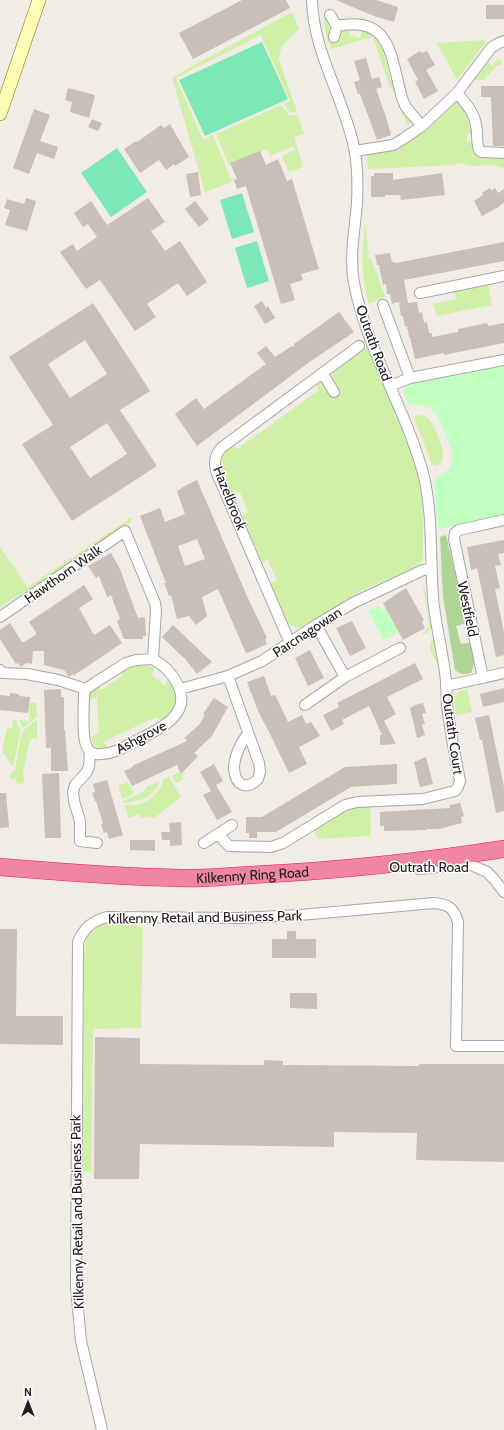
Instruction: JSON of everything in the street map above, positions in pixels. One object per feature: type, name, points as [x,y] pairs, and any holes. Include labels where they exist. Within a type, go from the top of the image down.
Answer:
[{"type":"highway","name":"Kilkenny Ring Road","points":[[0,867],[84,874],[183,878],[288,874],[367,867],[504,849]]},
{"type":"main road","points":[[0,114],[39,0]]},
{"type":"street","name":"Outrath Road","points":[[312,0],[316,34],[350,129],[355,151],[358,183],[352,253],[354,281],[360,309],[370,339],[415,446],[424,476],[429,509],[433,600],[446,686]]},
{"type":"street","points":[[330,15],[335,31],[347,24],[359,25],[369,27],[382,36],[390,50],[406,107],[422,126]]},
{"type":"street","points":[[355,151],[393,145],[422,126],[457,93],[491,48],[504,41]]},
{"type":"street","points":[[457,93],[468,105],[474,115],[478,149],[482,152],[504,153]]},
{"type":"street","points":[[420,293],[504,276]]},
{"type":"street","points":[[383,305],[410,378]]},
{"type":"street","name":"Hazelbrook","points":[[290,643],[216,470],[215,455],[221,448],[359,346]]},
{"type":"street","points":[[390,386],[410,378],[504,360]]},
{"type":"street","points":[[322,374],[334,392]]},
{"type":"street","name":"Westfield","points":[[483,678],[454,540],[455,533],[459,530],[504,520]]},
{"type":"street","name":"Hawthorn Walk","points":[[0,617],[125,531],[155,603],[156,610],[153,660]]},
{"type":"street","name":"Parcnagowan","points":[[180,689],[228,676],[262,661],[353,602],[423,570],[431,569]]},
{"type":"street","points":[[316,625],[345,677]]},
{"type":"street","points":[[305,705],[345,677],[400,648]]},
{"type":"street","points":[[97,843],[80,841],[80,821],[73,792],[75,785],[86,773],[89,767],[90,752],[86,748],[84,738],[84,695],[86,689],[103,676],[126,663],[136,660],[153,660],[162,664],[171,673],[180,689]]},
{"type":"street","points":[[1,672],[27,674],[58,680],[86,689]]},
{"type":"street","points":[[446,686],[504,673]]},
{"type":"street","points":[[228,676],[248,733]]},
{"type":"street","name":"Outrath Court","points":[[218,834],[229,846],[271,847],[283,843],[345,805],[357,802],[422,799],[455,791],[460,781],[447,706],[446,686]]},
{"type":"street","name":"Ashgrove","points":[[90,752],[100,755],[113,753],[163,727],[171,721],[180,707],[180,689]]},
{"type":"street","points":[[204,843],[232,825]]},
{"type":"street","name":"Outrath Road","points":[[367,867],[413,869],[469,864],[486,872],[504,892]]},
{"type":"street","name":"Kilkenny Retail and Business Park","points":[[102,1430],[81,1341],[76,1287],[78,942],[82,932],[90,924],[107,917],[240,918],[300,915],[442,903],[450,907],[455,913],[458,922],[456,1046],[504,1046]]},
{"type":"green space","points":[[292,12],[299,29],[283,46],[279,55],[279,60],[297,112],[291,112],[284,104],[290,101],[261,35],[176,78],[203,140],[213,135],[232,182],[205,192],[172,78]]},
{"type":"green space","points":[[326,15],[339,31],[351,27],[349,35],[360,38],[362,30],[375,35],[385,47],[383,52],[391,79],[396,84],[412,120],[407,125],[392,89],[390,89],[373,37],[331,49],[327,38],[323,16]]},
{"type":"green space","points":[[485,40],[485,43],[457,80],[437,43]]},
{"type":"green space","points":[[262,42],[288,99],[205,136],[179,80]]},
{"type":"green space","points":[[498,58],[502,63],[499,66],[497,65],[484,80],[474,80],[488,62],[492,66]]},
{"type":"green space","points":[[456,100],[459,100],[468,109],[474,134],[467,134],[467,142],[474,142],[474,151],[478,157],[504,158],[504,168],[490,165],[473,166],[458,163],[453,165],[368,169],[367,153],[392,150],[438,119]]},
{"type":"green space","points":[[281,105],[289,115],[298,115],[304,134],[294,137],[303,167],[289,172],[282,156],[295,150],[293,146],[270,156],[267,149],[229,165],[216,134]]},
{"type":"green space","points":[[117,148],[147,192],[111,217],[81,173]]},
{"type":"green space","points":[[242,193],[254,232],[232,239],[220,200]]},
{"type":"green space","points":[[365,221],[369,255],[367,256],[372,261],[385,296],[384,298],[369,304],[364,282],[362,262]]},
{"type":"green space","points":[[257,241],[269,281],[247,288],[235,248]]},
{"type":"green space","points":[[488,283],[492,305],[437,316],[433,304],[456,299],[455,290]]},
{"type":"green space","points":[[367,346],[402,426],[416,468],[421,489],[423,516],[423,559],[417,566],[359,592],[302,627],[295,627],[285,619],[281,612],[271,583],[277,581],[268,560],[262,562],[242,515],[248,512],[240,492],[233,495],[220,463],[221,452],[233,444],[237,449],[319,390],[316,384],[320,382],[323,383],[332,395],[340,390],[331,374],[333,370]]},
{"type":"green space","points":[[504,365],[504,515],[438,529],[434,482],[450,467],[452,452],[444,430],[433,410],[427,407],[409,404],[403,391],[409,384]]},
{"type":"green space","points":[[419,415],[428,418],[440,440],[443,456],[440,464],[436,466],[431,463],[414,419],[415,416]]},
{"type":"green space","points":[[132,517],[131,522],[31,591],[29,589],[0,607],[0,547],[28,587]]},
{"type":"green space","points":[[446,535],[467,623],[456,626],[461,644],[472,642],[474,658],[473,669],[469,674],[462,674],[455,670],[443,597],[440,537]]},
{"type":"green space","points":[[423,584],[425,588],[431,628],[427,633],[423,633],[429,624]]},
{"type":"green space","points":[[379,606],[382,612],[387,609],[399,632],[383,640],[368,610]]},
{"type":"green space","points":[[433,639],[438,663],[436,662],[430,648]]},
{"type":"green space","points":[[154,666],[152,675],[165,686],[168,678],[174,689],[176,697],[174,709],[163,722],[156,717],[103,742],[109,748],[99,749],[94,745],[91,737],[99,732],[97,697],[88,701],[89,696],[99,687],[101,690],[123,675],[121,672],[130,667]]},
{"type":"green space","points":[[467,689],[472,712],[456,715],[454,699],[459,691]]},
{"type":"green space","points":[[30,703],[36,703],[37,716],[23,728],[19,720],[29,721]]},
{"type":"green space","points":[[13,720],[16,720],[21,730],[13,767],[2,751],[7,728],[12,728]]},
{"type":"green space","points":[[37,720],[37,739],[30,739],[23,773],[24,783],[17,784],[16,779],[12,779],[9,776],[15,770],[22,733]]},
{"type":"green space","points":[[180,772],[183,779],[176,783],[172,776]]},
{"type":"green space","points":[[169,777],[181,797],[153,819],[151,816],[141,818],[140,814],[129,818],[124,805],[137,805],[146,802],[154,796],[160,788],[163,780]]},
{"type":"green space","points":[[160,781],[158,787],[146,798],[123,803],[123,801],[144,791],[146,787]]},
{"type":"green space","points":[[128,782],[134,794],[122,799],[118,785]]},
{"type":"green space","points":[[370,806],[371,836],[318,839],[313,828],[349,808]]},
{"type":"green space","points":[[103,924],[136,925],[143,928],[141,1028],[93,1029],[91,1172],[83,1171],[84,953],[87,936]]},
{"type":"building","points":[[242,0],[286,0],[290,8],[193,59],[179,33]]},
{"type":"building","points":[[336,0],[376,0],[398,7],[394,22],[374,16]]},
{"type":"building","points":[[486,5],[504,5],[504,19],[486,19]]},
{"type":"building","points":[[420,51],[422,53],[427,51],[435,65],[426,70],[438,91],[424,99],[415,82],[418,80],[407,59]]},
{"type":"building","points":[[366,58],[372,79],[379,77],[382,87],[376,89],[391,135],[377,140],[354,82],[360,80],[354,61]]},
{"type":"building","points":[[481,86],[504,86],[504,146],[493,146],[491,97],[481,97]]},
{"type":"building","points":[[68,88],[95,95],[89,118],[70,112],[72,102],[65,100]]},
{"type":"building","points":[[34,109],[50,115],[40,141],[58,147],[54,159],[37,153],[29,174],[13,168]]},
{"type":"building","points":[[92,119],[102,123],[98,131],[88,127]]},
{"type":"building","points":[[170,124],[189,157],[175,166],[174,164],[166,170],[159,160],[140,173],[124,149],[136,141],[137,142],[161,125],[164,128]]},
{"type":"building","points":[[260,151],[266,165],[278,159],[287,181],[292,179],[319,269],[301,274],[303,280],[290,284],[295,300],[281,304],[246,186],[237,189],[234,180],[237,179],[230,163]]},
{"type":"building","points":[[198,172],[201,195],[190,197],[186,174]]},
{"type":"building","points":[[374,173],[393,173],[393,180],[442,173],[445,195],[401,200],[400,195],[371,197],[371,176],[374,176]]},
{"type":"building","points":[[490,188],[491,191],[495,188],[498,193],[504,189],[504,203],[482,216],[474,201]]},
{"type":"building","points":[[26,198],[36,201],[27,231],[5,225],[10,210],[4,208],[7,199],[24,204]]},
{"type":"building","points":[[148,198],[165,222],[151,231],[165,251],[180,241],[207,282],[187,296],[178,283],[147,304],[156,317],[135,331],[100,280],[86,289],[60,252],[73,244],[77,251],[97,237],[88,224],[83,227],[74,213],[91,201],[107,225]]},
{"type":"building","points":[[195,201],[209,219],[199,227],[185,209]]},
{"type":"building","points":[[504,242],[504,261],[404,280],[408,303],[417,302],[419,313],[422,312],[424,323],[427,322],[429,333],[432,333],[432,337],[458,332],[458,329],[487,323],[488,326],[504,323],[504,343],[415,359],[407,326],[405,327],[403,316],[401,316],[399,302],[392,304],[390,294],[387,294],[386,284],[383,285],[379,265],[377,265],[375,255],[390,253],[392,262],[396,263]]},
{"type":"building","points":[[262,301],[266,308],[268,306],[275,318],[265,324],[254,306]]},
{"type":"building","points":[[93,303],[150,391],[120,410],[157,466],[72,521],[22,444],[53,425],[9,357]],"holes":[[[85,340],[107,374],[70,398],[48,364]],[[107,423],[127,454],[90,478],[70,447]]]},
{"type":"building","points":[[339,312],[354,332],[308,363],[197,446],[175,414],[196,398],[204,409],[266,364],[257,353],[266,346],[275,357],[294,346],[294,344]]},
{"type":"building","points":[[197,480],[247,596],[267,638],[265,639],[267,644],[246,653],[218,589],[202,597],[207,616],[196,625],[189,616],[177,619],[171,595],[169,596],[164,583],[166,583],[140,516],[160,508],[165,522],[185,514],[177,491]],"holes":[[[197,539],[205,559],[185,566],[178,546]]]},
{"type":"building","points":[[504,540],[504,553],[498,554],[501,565],[495,566],[500,588],[495,589],[504,632],[504,655],[496,657],[477,568],[471,570],[467,547]]},
{"type":"building","points":[[111,553],[120,569],[138,618],[145,617],[146,636],[143,636],[143,639],[124,639],[117,621],[120,619],[111,595],[107,597],[99,576],[96,578],[88,566]]},
{"type":"building","points":[[84,585],[93,599],[79,608],[94,635],[110,625],[122,643],[69,677],[64,670],[44,665],[44,651],[33,651],[32,664],[26,663],[21,667],[18,663],[16,664],[0,639],[0,630],[10,623],[22,642],[24,642],[37,634],[29,622]]},
{"type":"building","points":[[406,588],[424,620],[422,622],[425,628],[403,640],[383,603]]},
{"type":"building","points":[[352,621],[366,648],[350,656],[336,628]]},
{"type":"building","points":[[173,625],[212,662],[197,674],[186,660],[162,637]]},
{"type":"building","points":[[310,650],[324,678],[308,686],[295,658]]},
{"type":"building","points":[[415,663],[423,679],[387,697],[396,714],[384,721],[396,744],[380,745],[380,735],[382,735],[369,706],[342,720],[344,724],[331,731],[323,715],[339,707],[337,703]]},
{"type":"building","points":[[264,676],[271,696],[275,695],[288,722],[302,715],[306,724],[311,722],[320,736],[299,747],[307,764],[289,773],[258,711],[247,682]]},
{"type":"building","points":[[504,688],[504,702],[483,707],[480,694]]},
{"type":"building","points":[[61,689],[61,697],[64,697],[64,730],[68,771],[51,771],[51,748],[46,748],[44,690]]},
{"type":"building","points":[[10,693],[30,697],[28,713],[0,710],[0,695],[10,696]]},
{"type":"building","points":[[214,698],[228,707],[212,736],[194,753],[198,756],[181,774],[177,765],[132,786],[124,771],[187,741],[184,738],[199,725],[205,715],[203,714]]},
{"type":"building","points":[[423,703],[426,713],[422,714],[425,724],[422,725],[425,735],[417,738],[410,708]]},
{"type":"building","points":[[489,715],[504,787],[504,811],[496,813],[482,740],[480,740],[475,718]]},
{"type":"building","points":[[426,757],[433,784],[420,787],[414,762]]},
{"type":"building","points":[[214,764],[223,781],[216,785],[232,812],[217,820],[203,795],[211,791],[200,772]]},
{"type":"building","points":[[397,764],[397,784],[351,787],[276,832],[257,832],[257,838],[249,838],[249,833],[246,833],[246,817],[262,817],[345,767]]},
{"type":"building","points":[[59,773],[61,838],[45,838],[42,774]]},
{"type":"building","points":[[107,780],[123,835],[109,839],[107,832],[104,833],[101,824],[103,823],[92,793],[95,792],[93,784]]},
{"type":"building","points":[[0,793],[6,793],[9,827],[0,828]]},
{"type":"building","points":[[460,803],[464,816],[461,817],[462,823],[439,829],[426,830],[384,831],[384,826],[380,826],[380,812],[450,808],[449,805]]},
{"type":"building","points":[[181,822],[182,845],[170,846],[170,840],[162,840],[161,832],[170,832],[169,823]]},
{"type":"building","points":[[130,840],[155,840],[155,851],[130,850]]},
{"type":"building","points":[[0,929],[17,929],[16,1016],[63,1016],[63,1045],[0,1044]]},
{"type":"building","points":[[287,931],[296,931],[296,939],[316,939],[316,958],[272,958],[272,939],[287,939]]},
{"type":"building","points":[[290,993],[317,993],[317,1009],[290,1008]]},
{"type":"building","points":[[95,1037],[140,1038],[140,1064],[264,1065],[264,1060],[283,1061],[283,1065],[419,1066],[419,1064],[504,1064],[504,1162],[416,1160],[417,1133],[334,1132],[334,1147],[140,1144],[139,1179],[94,1179]]}]
